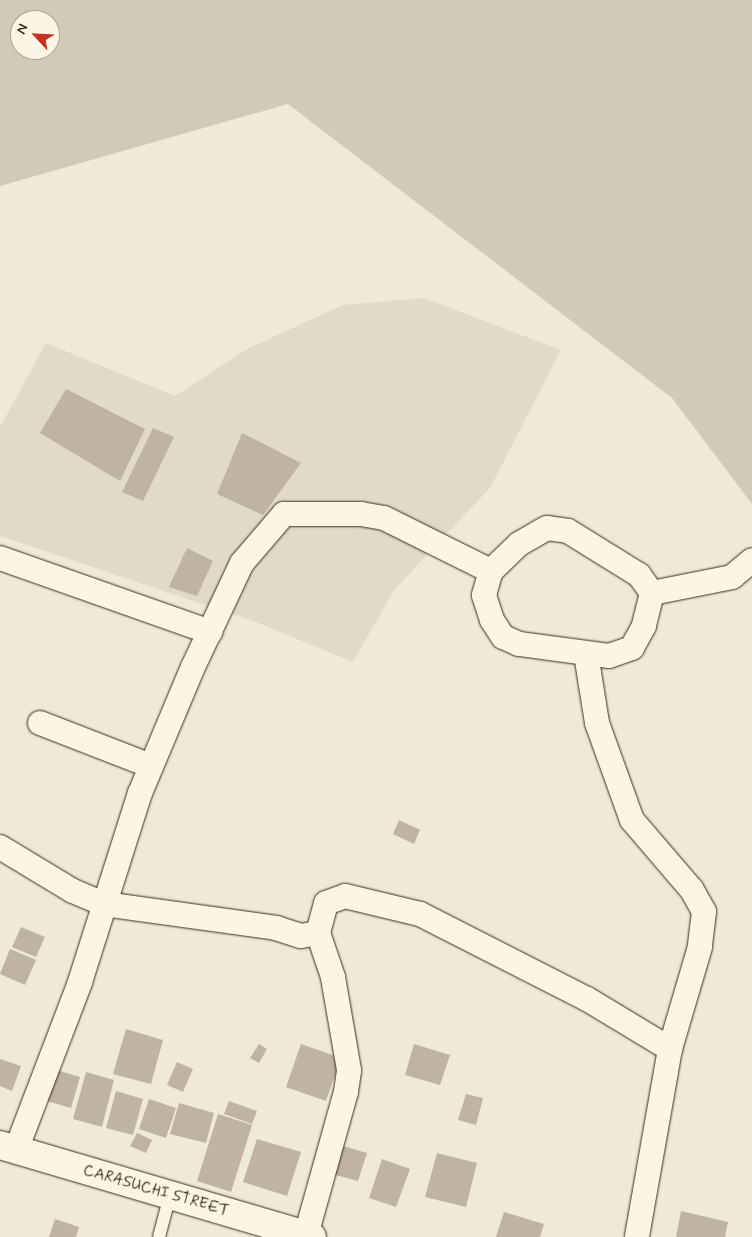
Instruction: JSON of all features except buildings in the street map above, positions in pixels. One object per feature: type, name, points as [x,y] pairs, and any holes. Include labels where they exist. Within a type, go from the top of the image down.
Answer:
[{"type":"street","points":[[8,1147],[80,982],[104,904],[151,766],[242,563],[284,514],[361,514],[384,518],[490,571]]},
{"type":"street","points":[[547,528],[568,531],[639,575],[652,593],[644,626],[632,648],[609,656],[519,644],[503,637],[492,620],[484,595],[490,571],[519,544],[547,528]]},
{"type":"street","points":[[0,558],[210,632]]},
{"type":"street","points":[[652,593],[732,576],[752,560]]},
{"type":"street","points":[[586,654],[597,722],[632,820],[692,890],[704,912],[700,948],[670,1048],[637,1237]]},
{"type":"street","points":[[40,723],[151,766]]},
{"type":"street","points":[[0,847],[73,891],[104,904],[276,928],[301,936],[318,933]]},
{"type":"street","points":[[309,1236],[350,1070],[333,977],[318,933],[326,903],[346,896],[420,914],[587,999],[670,1048]]},
{"type":"street","name":"CARASUCHI STREET","points":[[8,1147],[309,1236]]},
{"type":"lane","points":[[159,1237],[170,1195]]},
{"type":"shaded area","points":[[0,0],[752,0],[752,504],[672,398],[288,104],[0,186]]},
{"type":"shaded area","points":[[424,298],[561,350],[490,488],[394,590],[353,662],[256,622],[0,536],[0,427],[46,343],[175,396],[249,348],[343,305]]}]
